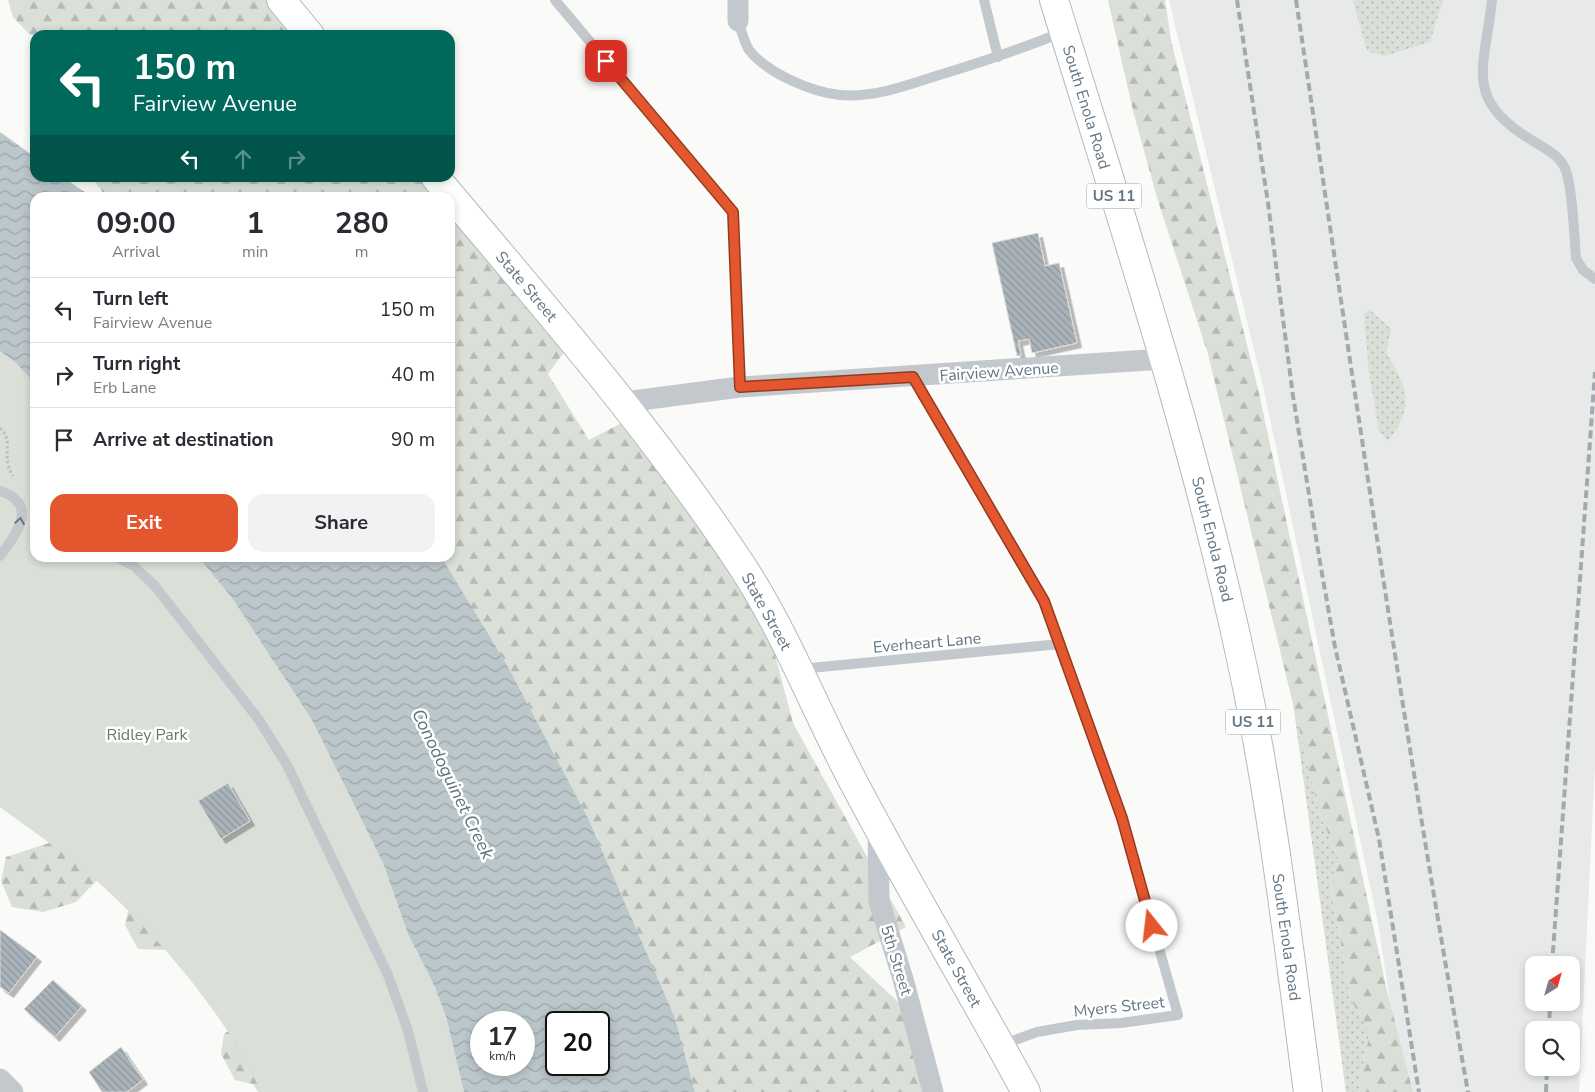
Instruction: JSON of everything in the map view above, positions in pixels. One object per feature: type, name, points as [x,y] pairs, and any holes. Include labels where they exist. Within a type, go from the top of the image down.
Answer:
[{"type":"main road","points":[[281,0],[306,30]]},
{"type":"main road","name":"South Enola Road","points":[[1054,0],[1164,359],[1203,494],[1244,670],[1278,871],[1308,1092]]},
{"type":"main road","name":"State Street","points":[[439,182],[448,192]]},
{"type":"main road","name":"State Street","points":[[455,201],[625,402],[741,565],[779,627],[797,669],[855,785],[1026,1092]]},
{"type":"street","points":[[738,0],[738,21]]},
{"type":"street","name":"Fairview Avenue","points":[[625,402],[740,387],[1164,359]]},
{"type":"street","name":"5th Street","points":[[878,826],[879,901],[903,979],[933,1092]]},
{"type":"street","points":[[0,1079],[12,1092]]},
{"type":"lane","points":[[555,0],[733,212],[740,387]]},
{"type":"lane","points":[[984,0],[998,58]]},
{"type":"lane","points":[[1492,0],[1483,58],[1482,82],[1486,98],[1504,120],[1557,157],[1566,171],[1576,258],[1584,270],[1595,279]]},
{"type":"lane","points":[[738,21],[749,49],[775,71],[806,87],[840,95],[874,93],[998,58],[1064,32]]},
{"type":"lane","name":"Myers Street","points":[[913,377],[1044,601],[1122,818],[1178,1015],[1121,1024],[1077,1025],[1037,1032],[1000,1045]]},
{"type":"lane","points":[[0,490],[8,493],[18,502],[22,513],[21,525],[17,534],[0,556]]},
{"type":"lane","points":[[126,562],[134,566],[155,586],[259,720],[287,765],[388,975],[408,1031],[423,1092]]},
{"type":"lane","name":"Everheart Lane","points":[[797,669],[1060,644]]},
{"type":"path","points":[[0,428],[8,441],[6,464],[17,481]]},
{"type":"shaded area","points":[[1169,0],[1595,0],[1595,764],[1580,1072],[1580,1021],[1525,1021],[1525,1076],[1580,1076],[1579,1092],[1404,1092],[1378,923],[1264,391]]},
{"type":"green space","points":[[8,0],[271,0],[298,30],[30,30],[30,34],[13,17]]},
{"type":"green space","points":[[1108,0],[1165,0],[1171,40],[1259,393],[1387,991],[1413,1092],[1358,1092],[1370,1032],[1351,1000],[1330,883],[1339,860],[1319,811],[1208,354],[1158,201],[1133,111]]},
{"type":"green space","points":[[1353,0],[1443,0],[1430,42],[1385,56],[1367,51]]},
{"type":"green space","points":[[95,182],[428,182],[437,192],[102,192]]},
{"type":"green space","points":[[455,214],[567,348],[548,374],[589,440],[627,420],[769,632],[793,723],[906,927],[850,957],[913,1016],[925,1092],[695,1092],[675,1018],[588,818],[506,663],[444,562],[455,562]]},
{"type":"green space","points":[[1370,310],[1391,329],[1386,353],[1399,376],[1405,397],[1402,418],[1388,441],[1379,431],[1369,373],[1364,314]]},
{"type":"green space","name":"Ridley Park","points":[[0,351],[15,362],[30,378],[30,562],[202,562],[232,598],[312,720],[383,863],[408,934],[435,987],[446,1017],[464,1092],[261,1092],[230,1035],[190,979],[167,952],[86,871],[0,807]]},
{"type":"green space","points":[[1293,703],[1319,811],[1339,860],[1330,883],[1351,1000],[1370,1032],[1358,1092],[1346,1092]]},
{"type":"green space","points":[[55,841],[107,851],[302,1092],[258,1092],[253,1084],[235,1080],[221,1054],[224,1034],[240,1023],[170,950],[138,949],[125,925],[133,889],[98,879],[76,902],[43,912],[12,907],[1,881],[6,857]]},
{"type":"water","points":[[0,132],[30,153],[30,182],[70,182],[85,192],[30,192],[30,378],[15,362],[0,351]]},
{"type":"water","name":"Conodoguinet Creek","points":[[202,562],[444,562],[506,663],[588,818],[675,1018],[695,1092],[464,1092],[446,1017],[435,987],[408,934],[383,863],[312,720],[232,598]]},
{"type":"building","points":[[1038,233],[1045,266],[1059,263],[1077,343],[1032,353],[1029,339],[1018,341],[1021,355],[1017,356],[992,243]]},
{"type":"building","points":[[228,783],[250,821],[221,839],[198,801]]},
{"type":"building","points":[[0,930],[37,957],[9,993],[0,987]]},
{"type":"building","points":[[53,980],[82,1006],[55,1037],[24,1009]]},
{"type":"building","points":[[121,1047],[143,1080],[127,1092],[102,1092],[89,1072]]},
{"type":"railway","points":[[1237,0],[1268,203],[1293,396],[1320,562],[1335,647],[1379,839],[1419,1092]]},
{"type":"railway","points":[[1296,0],[1357,410],[1421,819],[1468,1092]]},
{"type":"railway","points":[[1553,956],[1595,372]]},
{"type":"railway","points":[[1549,1021],[1550,1011]]},
{"type":"railway","points":[[1546,1092],[1547,1076]]},
{"type":"route","points":[[606,61],[733,212],[740,387],[913,377],[1044,601],[1122,818],[1152,926]]}]
